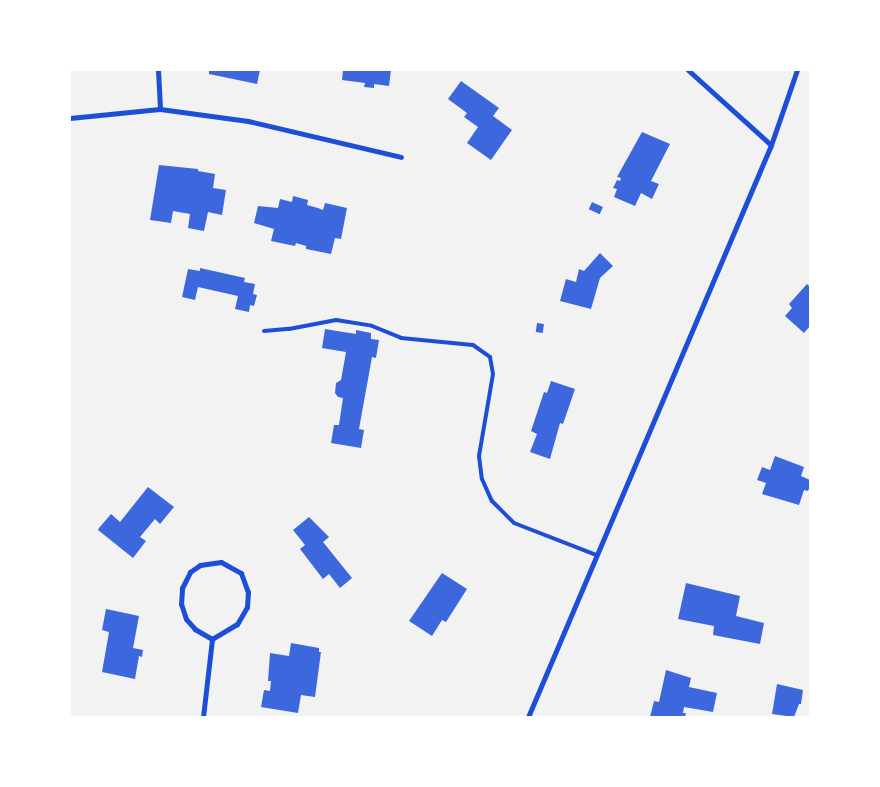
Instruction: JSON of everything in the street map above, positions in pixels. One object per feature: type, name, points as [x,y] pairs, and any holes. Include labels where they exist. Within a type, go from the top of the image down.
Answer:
[{"type":"street","points":[[158,70],[160,109]]},
{"type":"street","points":[[688,70],[771,145]]},
{"type":"street","points":[[528,717],[771,145],[797,70]]},
{"type":"street","points":[[70,118],[160,109],[248,121],[401,157]]},
{"type":"street","points":[[222,562],[241,573],[248,592],[247,607],[237,624],[212,639],[195,629],[186,619],[181,604],[182,588],[190,572],[200,565],[222,562]]},
{"type":"street","points":[[203,717],[212,639]]},
{"type":"lane","points":[[264,332],[336,320],[372,326],[401,338],[473,345],[490,357],[493,374],[479,456],[482,480],[492,501],[514,523],[596,556]]},
{"type":"building","points":[[209,70],[260,70],[257,84],[209,74]]},
{"type":"building","points":[[343,70],[391,70],[389,86],[374,84],[374,88],[364,87],[365,83],[342,80]]},
{"type":"building","points":[[461,81],[499,108],[493,116],[512,130],[491,160],[467,143],[478,127],[464,117],[467,113],[448,99]]},
{"type":"building","points":[[642,132],[670,144],[651,181],[659,184],[652,199],[641,193],[635,206],[614,197],[617,189],[613,188],[617,180],[620,181],[621,178],[617,177]]},
{"type":"building","points":[[159,165],[198,169],[198,171],[215,174],[213,188],[226,190],[222,215],[208,212],[204,231],[188,228],[190,214],[173,211],[171,223],[150,220]]},
{"type":"building","points":[[293,196],[308,200],[307,205],[323,210],[325,203],[347,208],[341,239],[335,238],[331,254],[306,249],[306,246],[296,243],[295,246],[271,241],[274,229],[254,223],[258,206],[278,208],[280,199],[292,202]]},
{"type":"building","points":[[592,202],[603,207],[600,214],[589,209]]},
{"type":"building","points":[[600,253],[613,266],[600,278],[591,309],[560,301],[566,279],[576,282],[579,269],[584,271]]},
{"type":"building","points":[[200,268],[245,278],[244,282],[255,284],[253,294],[257,295],[254,306],[250,305],[249,312],[235,309],[238,296],[198,287],[195,300],[182,297],[188,269],[200,271]]},
{"type":"building","points":[[807,284],[810,287],[810,326],[804,333],[785,316],[792,308],[789,304]]},
{"type":"building","points":[[537,323],[544,324],[543,333],[536,332]]},
{"type":"building","points":[[325,329],[356,334],[356,330],[371,333],[371,339],[379,340],[376,358],[372,357],[359,429],[364,430],[361,448],[331,443],[334,425],[339,425],[343,398],[338,397],[335,393],[336,383],[341,380],[346,352],[322,348]]},
{"type":"building","points":[[551,381],[575,389],[563,424],[560,423],[550,459],[530,452],[537,434],[531,431],[544,392],[547,393]]},
{"type":"building","points":[[775,456],[804,467],[801,476],[810,480],[810,486],[808,491],[804,490],[799,505],[762,494],[766,483],[757,480],[762,467],[770,470]]},
{"type":"building","points":[[148,487],[174,507],[160,524],[155,519],[140,537],[146,541],[133,558],[98,530],[111,514],[120,522]]},
{"type":"building","points":[[309,517],[329,537],[323,542],[352,578],[340,588],[329,574],[323,579],[300,549],[305,545],[293,530]]},
{"type":"building","points":[[442,573],[467,589],[446,622],[442,620],[432,636],[409,621]]},
{"type":"building","points":[[686,583],[740,596],[736,616],[764,623],[760,644],[713,635],[714,626],[678,619]]},
{"type":"building","points":[[106,609],[139,616],[133,648],[143,650],[142,657],[139,656],[135,679],[102,672],[109,632],[102,630]]},
{"type":"building","points":[[291,643],[319,648],[319,652],[321,652],[315,697],[301,695],[298,713],[261,707],[264,690],[270,691],[271,681],[268,681],[270,653],[289,656]]},
{"type":"building","points":[[666,670],[691,678],[689,687],[717,693],[713,712],[684,707],[683,713],[686,713],[685,717],[650,717],[654,701],[659,702]]},
{"type":"building","points":[[777,684],[803,690],[801,704],[799,704],[794,717],[772,714]]}]
